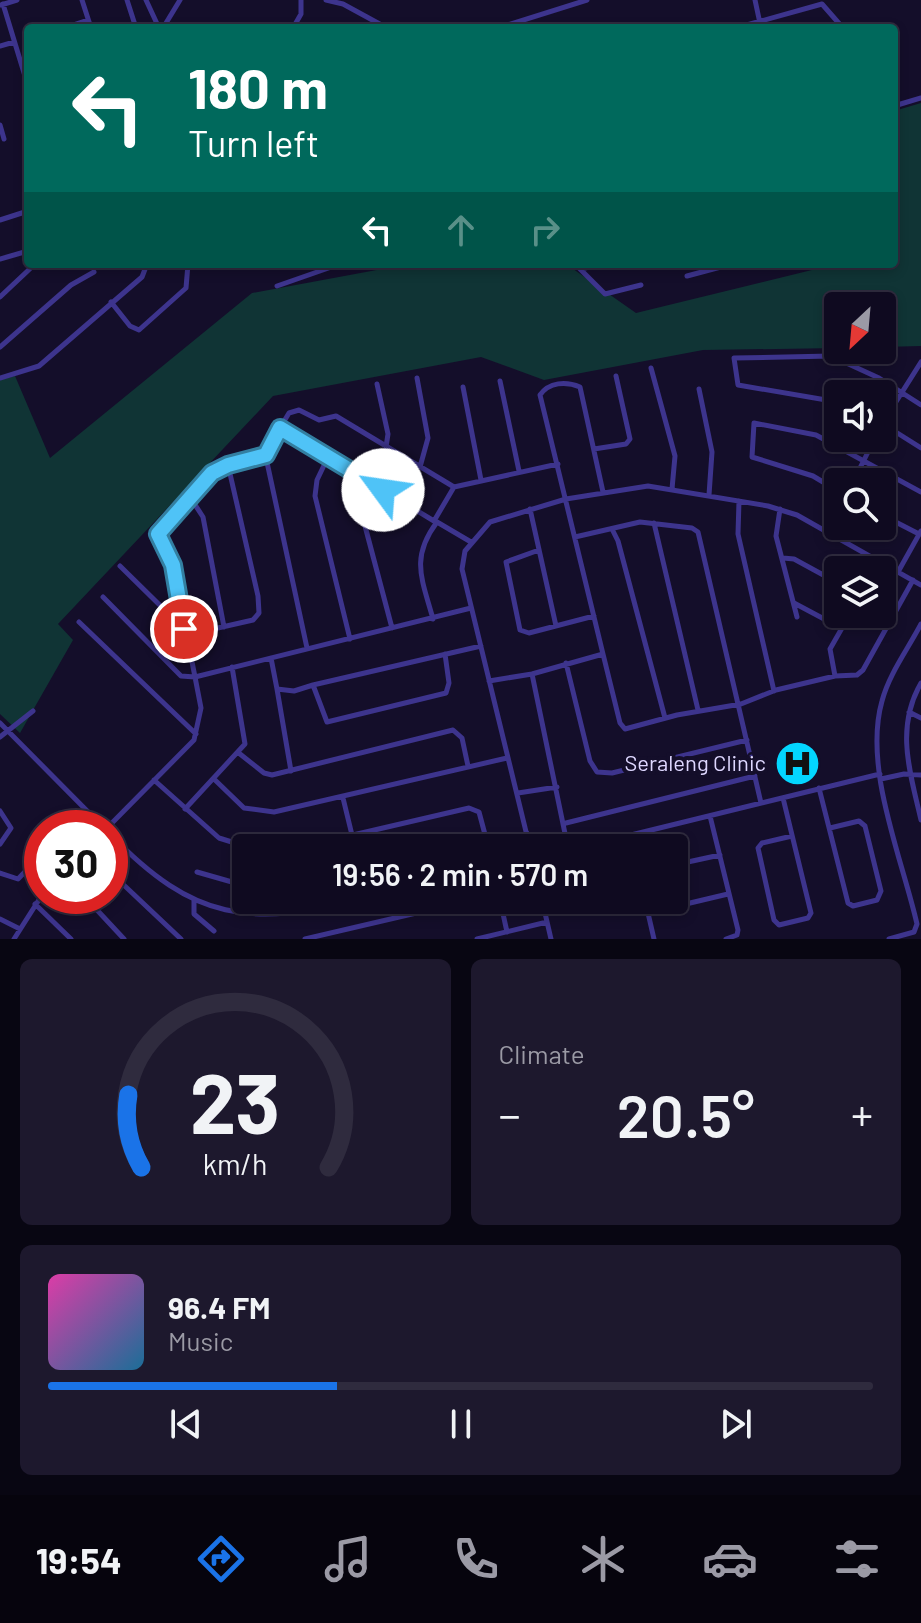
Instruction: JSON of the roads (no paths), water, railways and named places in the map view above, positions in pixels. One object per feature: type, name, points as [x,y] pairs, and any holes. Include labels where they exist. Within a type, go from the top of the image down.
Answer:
[{"type":"street","points":[[17,0],[2,5],[24,72]]},
{"type":"street","points":[[82,0],[90,24]]},
{"type":"street","points":[[127,0],[135,24]]},
{"type":"street","points":[[146,0],[159,24]]},
{"type":"street","points":[[164,24],[180,0]]},
{"type":"street","points":[[295,24],[301,14],[301,0]]},
{"type":"street","points":[[326,0],[351,8],[380,24]]},
{"type":"street","points":[[511,24],[587,0]]},
{"type":"street","points":[[755,0],[760,24]]},
{"type":"street","points":[[763,24],[822,4],[840,24]]},
{"type":"street","points":[[76,24],[88,20]]},
{"type":"street","points":[[0,46],[15,42]]},
{"type":"street","points":[[898,105],[921,98]]},
{"type":"street","points":[[0,125],[4,139]]},
{"type":"street","points":[[0,220],[24,212]]},
{"type":"street","points":[[0,259],[24,252]]},
{"type":"street","points":[[0,297],[31,268]]},
{"type":"street","points":[[0,378],[39,366],[142,277],[145,268]]},
{"type":"street","points":[[111,302],[130,326],[139,330],[186,288],[188,268]]},
{"type":"street","points":[[277,286],[329,268]]},
{"type":"street","points":[[585,268],[581,269],[605,294],[641,285]]},
{"type":"street","points":[[687,276],[717,268]]},
{"type":"street","points":[[0,347],[71,285],[94,272]]},
{"type":"street","points":[[824,397],[738,385],[734,358],[831,356],[880,380]]},
{"type":"street","points":[[896,401],[921,362]]},
{"type":"street","points":[[651,368],[675,456],[672,489]]},
{"type":"street","points":[[594,449],[626,444],[630,439],[616,376]]},
{"type":"street","points":[[417,378],[428,438],[420,467]]},
{"type":"street","points":[[500,381],[519,471]]},
{"type":"street","points":[[377,384],[388,434],[386,447]]},
{"type":"street","points":[[603,492],[580,387],[560,384],[546,388],[540,395],[603,654],[621,726],[629,729],[698,710],[741,704],[774,691],[835,676],[857,675],[863,670],[913,580]]},
{"type":"street","points":[[463,387],[481,480]]},
{"type":"street","points":[[896,388],[921,405]]},
{"type":"street","points":[[699,389],[712,452],[709,495]]},
{"type":"street","points":[[307,648],[266,455],[293,410],[319,420],[335,416],[454,487],[558,464]]},
{"type":"street","points":[[824,483],[813,476],[752,457],[754,423],[816,435],[921,492]]},
{"type":"street","points":[[280,428],[471,542]]},
{"type":"street","points":[[896,433],[921,448]]},
{"type":"street","points":[[860,468],[868,452]]},
{"type":"street","points":[[124,810],[187,749],[196,734],[201,708],[173,565],[158,534],[212,473],[266,455]]},
{"type":"street","points":[[328,457],[315,484],[315,496],[350,639]]},
{"type":"street","points":[[185,632],[253,620],[260,611],[229,468]]},
{"type":"street","points":[[523,834],[527,833],[518,793],[462,569],[463,556],[471,542],[490,522],[566,499],[639,486],[780,509],[824,531]]},
{"type":"street","points":[[433,619],[420,557],[422,542],[454,487]]},
{"type":"street","points":[[383,490],[365,526],[392,628]]},
{"type":"street","points":[[190,497],[203,517],[224,627]]},
{"type":"street","points":[[739,501],[738,534],[774,691]]},
{"type":"street","points":[[530,509],[556,626]]},
{"type":"street","points":[[780,509],[776,536],[797,617]]},
{"type":"street","points":[[575,537],[640,522],[692,528],[698,532],[741,704],[761,803]]},
{"type":"street","points":[[896,522],[920,533],[898,572],[921,585]]},
{"type":"street","points":[[654,523],[698,710]]},
{"type":"street","points":[[612,529],[618,541],[665,718]]},
{"type":"street","points":[[840,540],[869,556]]},
{"type":"street","points":[[539,550],[506,562],[513,606],[522,632],[594,616]]},
{"type":"street","points":[[783,558],[794,559],[824,575]]},
{"type":"street","points":[[120,566],[185,632]]},
{"type":"street","points":[[103,597],[181,676],[195,677],[471,608]]},
{"type":"street","points":[[794,603],[824,619]]},
{"type":"street","points":[[79,622],[196,734]]},
{"type":"street","points":[[889,939],[914,932],[918,913],[881,776],[876,734],[882,700],[921,624]]},
{"type":"street","points":[[835,676],[830,649],[841,628]]},
{"type":"street","points":[[277,689],[290,691],[481,646]]},
{"type":"street","points":[[313,685],[327,722],[388,709],[446,693],[449,683],[445,654]]},
{"type":"street","points":[[489,681],[532,674],[603,654]]},
{"type":"street","points":[[271,658],[291,771]]},
{"type":"street","points":[[566,663],[590,761],[597,772],[612,773],[747,740]]},
{"type":"street","points":[[185,809],[240,754],[246,741],[232,667]]},
{"type":"street","points":[[532,674],[567,834]]},
{"type":"street","points":[[921,683],[909,712],[904,748],[921,820]]},
{"type":"street","points":[[0,737],[9,733],[33,711]]},
{"type":"street","points":[[909,712],[921,718]]},
{"type":"street","points":[[0,723],[88,810]]},
{"type":"street","points":[[240,754],[269,776],[450,729],[460,733],[468,766]]},
{"type":"street","points":[[214,779],[244,808],[257,811],[292,810],[507,758]]},
{"type":"street","points":[[632,834],[819,788],[881,776],[921,775]]},
{"type":"street","points":[[566,823],[755,776]]},
{"type":"street","points":[[154,780],[219,838],[232,842]]},
{"type":"street","points":[[518,793],[557,787]]},
{"type":"street","points":[[819,788],[848,903],[853,906],[877,900],[881,891],[865,826],[859,821],[830,828]]},
{"type":"street","points":[[343,798],[352,834]]},
{"type":"street","points":[[783,798],[811,913],[808,918],[779,925],[774,920],[758,848],[762,843],[792,836]]},
{"type":"street","points":[[356,834],[469,808],[479,812],[485,834]]},
{"type":"street","points":[[0,811],[11,828],[0,844]]},
{"type":"street","points":[[710,816],[738,930],[737,935],[726,939]]},
{"type":"street","points":[[128,851],[165,885],[194,900],[232,912]]},
{"type":"street","points":[[688,862],[720,855]]},
{"type":"street","points":[[197,872],[232,882]]},
{"type":"street","points":[[0,873],[18,879],[24,873]]},
{"type":"street","points":[[128,889],[181,939]]},
{"type":"street","points":[[688,904],[728,894]]},
{"type":"street","points":[[194,900],[194,914],[214,931]]},
{"type":"street","points":[[14,939],[29,914]]},
{"type":"street","points":[[45,914],[71,939]]},
{"type":"street","points":[[101,914],[124,939]]},
{"type":"street","points":[[239,914],[280,914]]},
{"type":"street","points":[[305,939],[412,914]]},
{"type":"street","points":[[503,914],[507,932]]},
{"type":"street","points":[[545,914],[551,939]]},
{"type":"street","points":[[648,914],[654,939]]},
{"type":"street","points":[[0,919],[20,929]]},
{"type":"street","points":[[477,939],[547,922]]},
{"type":"place","name":"Seraleng Clinic","points":[[797,763]]}]
